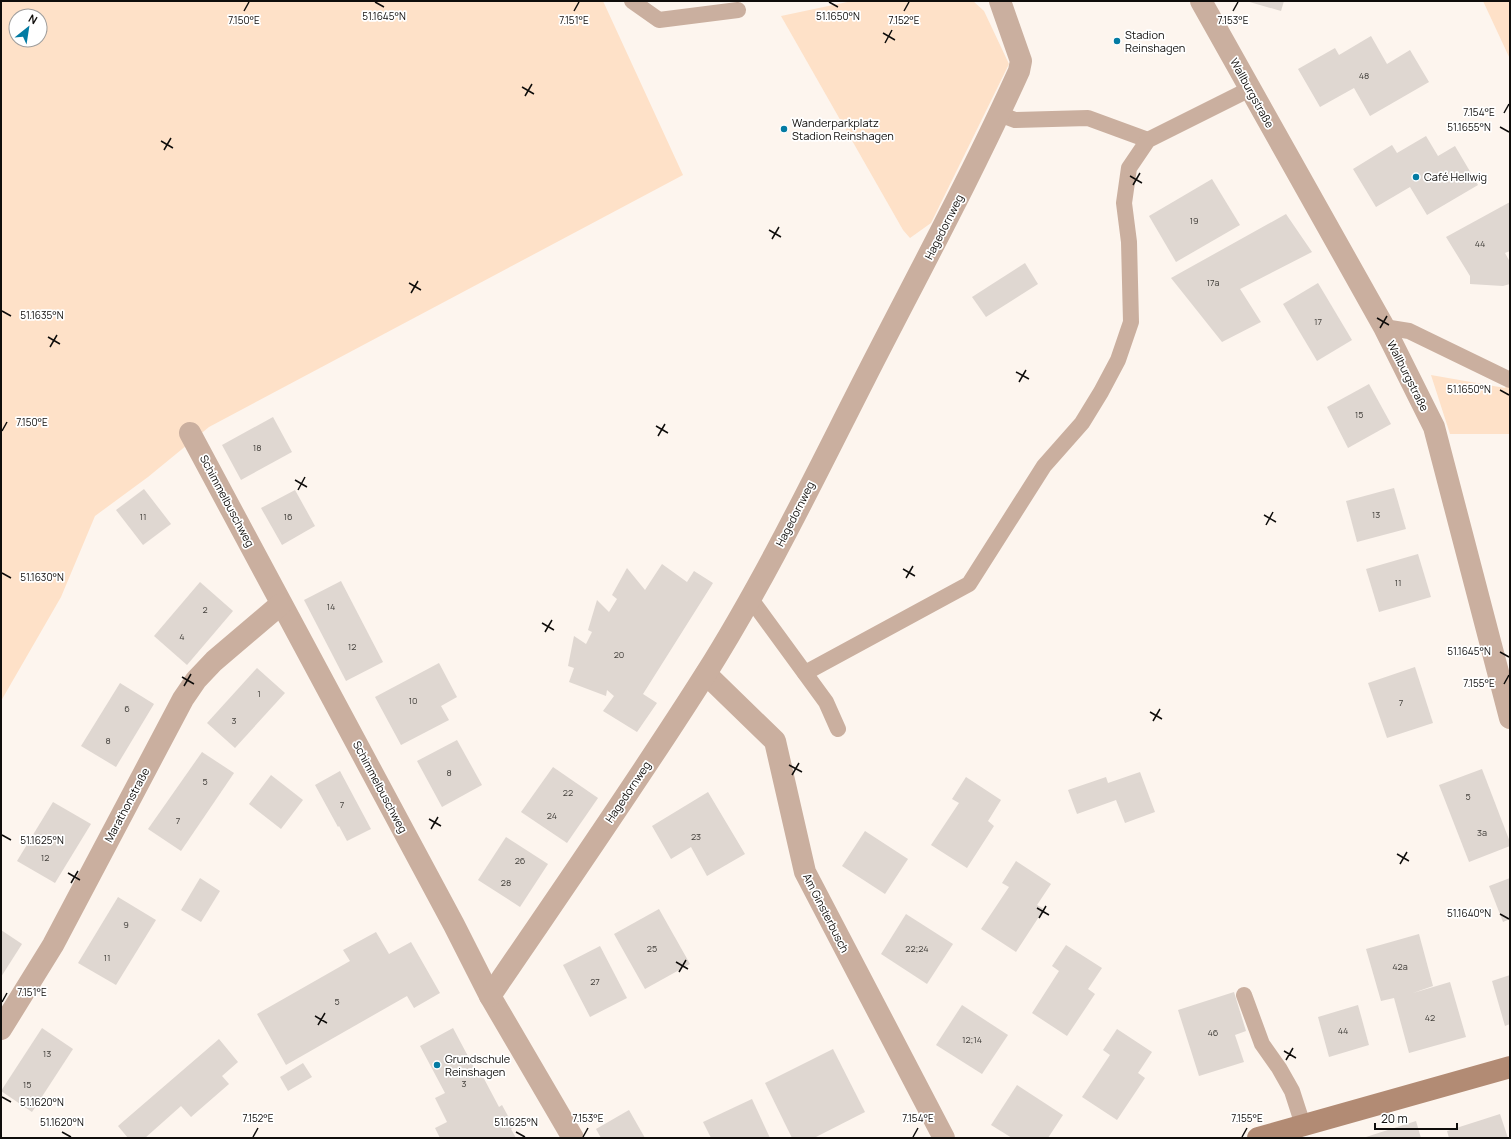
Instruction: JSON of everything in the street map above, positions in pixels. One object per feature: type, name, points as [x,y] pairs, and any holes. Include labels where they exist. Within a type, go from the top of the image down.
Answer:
[{"type":"main road","points":[[1258,1138],[1510,1068]]},
{"type":"street","name":"Hagedornweg","points":[[490,996],[662,742],[706,674],[788,529],[974,168],[1019,71],[1021,61],[1000,1]]},
{"type":"street","name":"Wallburgstraße","points":[[1201,1],[1384,327],[1434,427],[1510,718]]},
{"type":"street","name":"Schimmelbuschweg","points":[[190,433],[450,918],[490,996],[574,1138]]},
{"type":"street","name":"Marathonstraße","points":[[1,1029],[53,945],[183,700],[196,680],[214,661],[282,604]]},
{"type":"street","name":"Am Ginsterbusch","points":[[706,674],[775,741],[805,872],[944,1138]]},
{"type":"lane","points":[[632,1],[659,20],[738,10]]},
{"type":"lane","points":[[805,673],[969,584],[1044,466],[1082,423],[1118,360],[1131,322],[1129,242],[1124,203],[1129,168],[1148,140],[1250,89]]},
{"type":"lane","points":[[999,114],[1015,120],[1088,118],[1148,140]]},
{"type":"lane","points":[[1384,327],[1410,331],[1510,380]]},
{"type":"lane","points":[[750,598],[826,702],[838,729]]},
{"type":"lane","points":[[1244,995],[1262,1044],[1279,1068],[1292,1091],[1303,1125]]},
{"type":"shaded area","points":[[1,1],[603,1],[683,175],[209,427],[148,477],[95,516],[61,597],[1,701]]},
{"type":"shaded area","points":[[852,1],[973,1],[984,11],[1009,64],[931,223],[910,238],[903,230],[781,16]]},
{"type":"shaded area","points":[[1483,1],[1510,1],[1510,59]]},
{"type":"shaded area","points":[[1431,375],[1505,388],[1510,377],[1510,434],[1450,434]]},
{"type":"building","points":[[1246,1],[1284,1],[1281,11]]},
{"type":"building","points":[[1371,36],[1387,64],[1410,50],[1429,82],[1370,116],[1354,88],[1320,107],[1298,69],[1335,48],[1339,55]]},
{"type":"building","name":"Café Hellwig","points":[[1426,136],[1438,156],[1455,146],[1478,185],[1427,215],[1410,187],[1376,207],[1353,169],[1392,145],[1397,153]]},
{"type":"building","points":[[1212,179],[1240,225],[1176,262],[1149,216]]},
{"type":"building","points":[[1510,202],[1510,251],[1505,253],[1510,262],[1510,284],[1503,286],[1470,284],[1470,276],[1446,237]]},
{"type":"building","points":[[1286,214],[1312,252],[1240,289],[1261,322],[1222,342],[1171,278]]},
{"type":"building","points":[[1025,263],[1038,284],[986,317],[972,297]]},
{"type":"building","points":[[1318,283],[1352,340],[1317,361],[1283,304]]},
{"type":"building","points":[[1369,384],[1391,424],[1348,448],[1327,407]]},
{"type":"building","points":[[273,417],[292,452],[241,480],[222,445]]},
{"type":"building","points":[[1394,488],[1406,529],[1357,542],[1346,501]]},
{"type":"building","points":[[144,489],[171,524],[143,545],[116,510]]},
{"type":"building","points":[[295,490],[315,526],[282,545],[261,508]]},
{"type":"building","points":[[1418,554],[1431,597],[1379,612],[1366,569]]},
{"type":"building","points":[[662,564],[687,582],[694,571],[713,583],[643,694],[657,703],[637,732],[603,711],[614,696],[607,690],[606,696],[569,682],[574,668],[568,666],[574,636],[586,644],[592,632],[588,630],[597,600],[609,612],[617,599],[612,595],[627,568],[645,590]]},
{"type":"building","points":[[341,581],[383,662],[346,681],[304,600]]},
{"type":"building","points":[[200,582],[233,611],[187,665],[154,636]]},
{"type":"building","points":[[439,663],[457,697],[441,706],[449,720],[401,745],[375,697]]},
{"type":"building","points":[[1415,667],[1433,723],[1387,738],[1368,683]]},
{"type":"building","points":[[257,668],[285,693],[235,748],[207,723]]},
{"type":"building","points":[[120,683],[154,704],[116,767],[81,746]]},
{"type":"building","points":[[457,740],[482,785],[442,807],[417,761]]},
{"type":"building","points":[[202,752],[234,773],[181,851],[148,829]]},
{"type":"building","points":[[553,767],[598,798],[567,843],[521,812]]},
{"type":"building","points":[[1482,769],[1510,842],[1510,846],[1469,862],[1439,785]]},
{"type":"building","points":[[340,771],[371,829],[347,841],[315,785]]},
{"type":"building","points":[[1140,772],[1155,812],[1125,823],[1116,800],[1077,814],[1068,790],[1106,777],[1108,783]]},
{"type":"building","points":[[271,775],[303,800],[281,829],[249,804]]},
{"type":"building","points":[[966,777],[1001,800],[988,821],[994,826],[967,868],[931,845],[959,803],[952,799]]},
{"type":"building","points":[[708,792],[745,854],[707,876],[691,847],[671,859],[652,826]]},
{"type":"building","points":[[53,802],[91,824],[55,883],[17,861]]},
{"type":"building","points":[[865,831],[908,859],[885,894],[842,866]]},
{"type":"building","points":[[506,837],[548,864],[520,907],[478,880]]},
{"type":"building","points":[[1016,861],[1051,884],[1037,905],[1044,909],[1016,952],[981,929],[1009,887],[1002,883]]},
{"type":"building","points":[[200,878],[220,891],[201,922],[181,910]]},
{"type":"building","points":[[1510,878],[1510,919],[1503,922],[1489,886]]},
{"type":"building","points":[[118,897],[156,920],[116,985],[78,963]]},
{"type":"building","points":[[659,909],[690,964],[645,989],[614,934]]},
{"type":"building","points":[[906,914],[953,944],[927,984],[881,954]]},
{"type":"building","points":[[1,930],[22,944],[1,977]]},
{"type":"building","points":[[376,932],[389,954],[411,942],[440,993],[414,1008],[407,996],[286,1065],[257,1014],[350,961],[343,950]]},
{"type":"building","points":[[1419,934],[1433,986],[1413,993],[1450,982],[1466,1037],[1409,1053],[1394,998],[1381,1001],[1366,949]]},
{"type":"building","points":[[1066,945],[1102,968],[1088,989],[1095,994],[1067,1036],[1032,1013],[1059,971],[1052,966]]},
{"type":"building","points":[[600,946],[627,998],[590,1017],[563,965]]},
{"type":"building","points":[[1510,975],[1510,1024],[1505,1026],[1492,981]]},
{"type":"building","points":[[1234,992],[1246,1031],[1235,1035],[1244,1062],[1199,1076],[1178,1010]]},
{"type":"building","points":[[962,1005],[1008,1035],[982,1074],[936,1045]]},
{"type":"building","points":[[1358,1005],[1369,1045],[1329,1057],[1318,1017]]},
{"type":"building","points":[[42,1028],[73,1049],[32,1112],[1,1091]]},
{"type":"building","points":[[453,1028],[478,1075],[481,1073],[499,1107],[502,1105],[514,1127],[511,1129],[516,1138],[440,1138],[435,1128],[447,1122],[435,1098],[445,1093],[420,1046]]},
{"type":"building","points":[[1117,1029],[1152,1052],[1138,1073],[1145,1078],[1117,1120],[1082,1097],[1110,1055],[1103,1050]]},
{"type":"building","points":[[219,1039],[238,1062],[222,1076],[229,1084],[191,1117],[181,1106],[145,1138],[128,1138],[118,1126]]},
{"type":"building","points":[[833,1049],[865,1112],[814,1138],[792,1138],[765,1083]]},
{"type":"building","points":[[303,1063],[312,1077],[288,1091],[280,1077]]},
{"type":"building","points":[[1017,1085],[1063,1115],[1048,1138],[1012,1138],[991,1125]]},
{"type":"building","points":[[752,1099],[770,1138],[711,1138],[703,1122]]},
{"type":"building","points":[[629,1110],[645,1138],[601,1138],[596,1129]]},
{"type":"building","points":[[1500,1114],[1508,1138],[1449,1138],[1447,1131]]},
{"type":"building","points":[[1416,1121],[1421,1138],[1366,1138],[1366,1137]]},
{"type":"place","name":"Stadion Reinshagen","points":[[1117,41]]},
{"type":"place","name":"Wanderparkplatz Stadion Reinshagen","points":[[784,129]]},
{"type":"place","name":"Café Hellwig","points":[[1416,177]]},
{"type":"place","name":"Grundschule Reinshagen","points":[[437,1065]]}]
